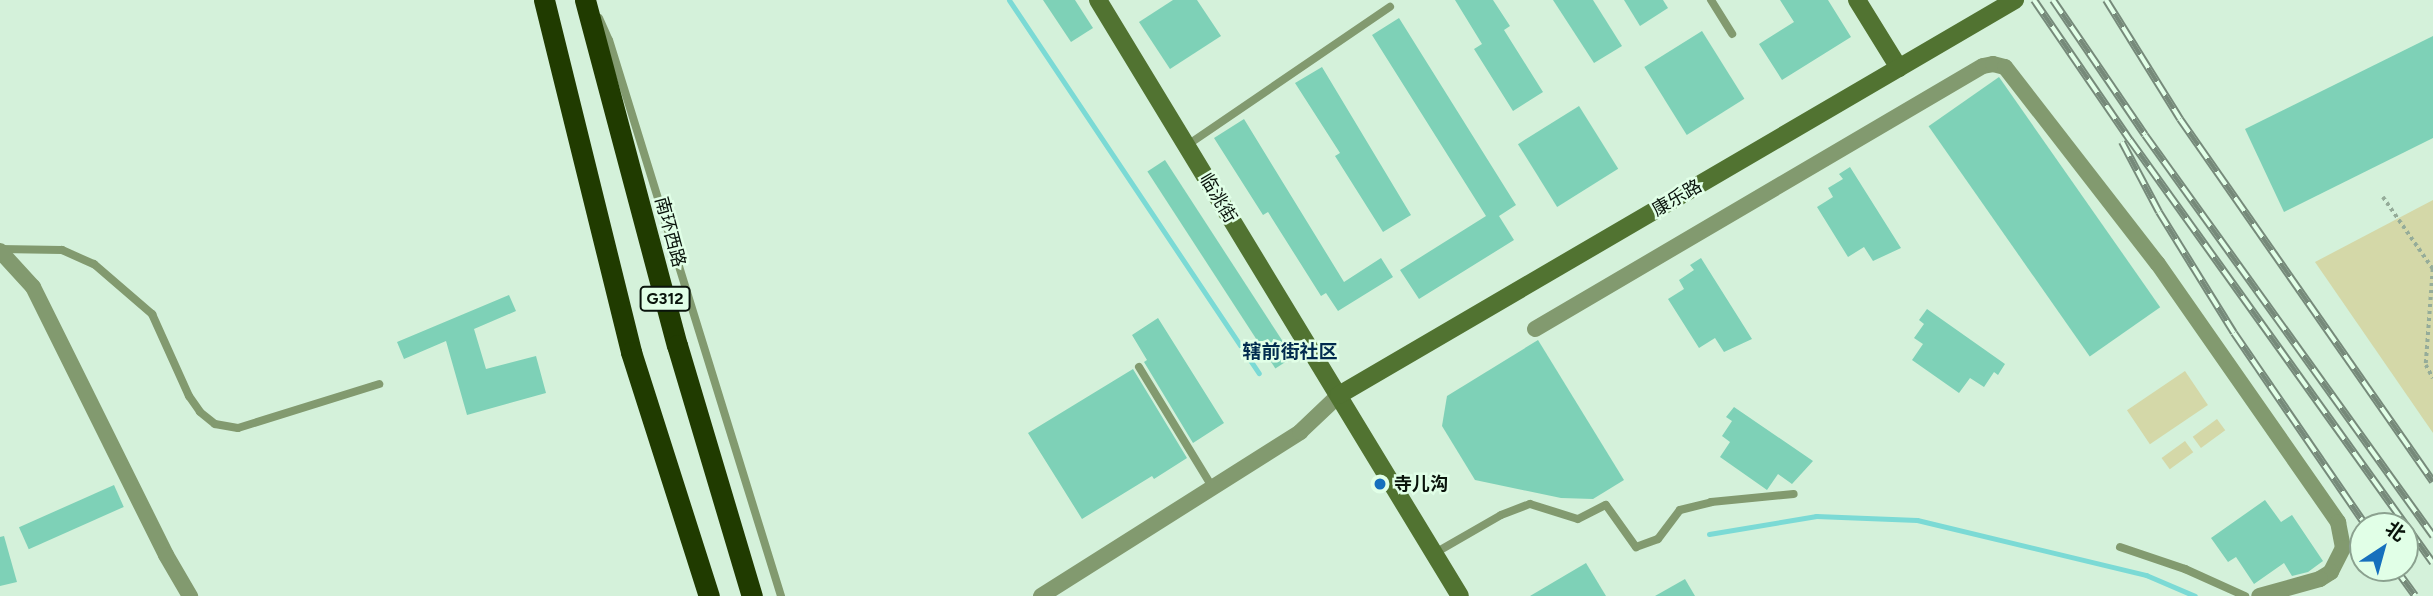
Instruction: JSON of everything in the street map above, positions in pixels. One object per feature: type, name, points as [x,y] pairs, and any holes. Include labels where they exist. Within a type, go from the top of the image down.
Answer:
[{"type":"highway","name":"G312","points":[[544,0],[631,352],[709,596]]},
{"type":"highway","name":"南环西路","points":[[588,0],[677,345],[752,596]]},
{"type":"main road","name":"临洮街","points":[[1098,0],[1460,596]]},
{"type":"main road","points":[[1857,0],[1899,68]]},
{"type":"main road","name":"康乐路","points":[[1339,396],[2015,0]]},
{"type":"street","points":[[1535,329],[1983,66],[1993,64],[2005,67],[2158,264],[2339,522],[2343,548],[2331,572],[2320,579],[2259,596]]},
{"type":"street","points":[[0,250],[33,287],[166,555],[190,596]]},
{"type":"street","points":[[1041,596],[1300,432],[1339,396]]},
{"type":"lane","points":[[588,0],[609,40],[781,596]]},
{"type":"lane","points":[[1712,0],[1732,34]]},
{"type":"lane","points":[[1186,146],[1390,7]]},
{"type":"lane","points":[[0,250],[62,250],[94,264],[152,314],[189,396],[200,412],[215,424],[238,428],[380,384]]},
{"type":"lane","points":[[1139,367],[1213,488]]},
{"type":"lane","points":[[1434,553],[1501,515],[1530,504],[1578,519],[1606,505],[1636,547],[1658,539],[1680,510],[1711,502],[1794,494]]},
{"type":"lane","points":[[2120,547],[2185,569],[2245,596]]},
{"type":"path","points":[[2383,197],[2433,269],[2426,365],[2433,378]]},
{"type":"green space","points":[[2433,200],[2433,433],[2315,262]]},
{"type":"green space","points":[[2185,371],[2208,405],[2150,444],[2127,410]]},
{"type":"green space","points":[[2217,419],[2225,430],[2201,448],[2193,437]]},
{"type":"green space","points":[[2185,441],[2193,452],[2170,469],[2162,458]]},
{"type":"building","points":[[1043,0],[1075,0],[1093,28],[1071,42]]},
{"type":"building","points":[[1173,0],[1197,0],[1221,36],[1170,69],[1139,22]]},
{"type":"building","points":[[1455,0],[1493,0],[1510,26],[1504,30],[1543,92],[1513,111],[1474,49],[1482,44]]},
{"type":"building","points":[[1553,0],[1593,0],[1622,46],[1594,63]]},
{"type":"building","points":[[1624,0],[1663,0],[1668,8],[1640,26]]},
{"type":"building","points":[[1780,0],[1828,0],[1851,37],[1782,80],[1759,44],[1794,22]]},
{"type":"building","points":[[1399,18],[1516,205],[1499,216],[1514,240],[1419,299],[1400,270],[1486,216],[1372,35]]},
{"type":"building","points":[[1702,31],[1744,99],[1687,135],[1644,67]]},
{"type":"building","points":[[2433,36],[2433,138],[2284,212],[2245,129]]},
{"type":"building","points":[[1322,67],[1411,215],[1383,232],[1335,156],[1340,153],[1295,83]]},
{"type":"building","points":[[1999,77],[2160,307],[2090,357],[1929,126]]},
{"type":"building","points":[[1579,106],[1618,169],[1557,207],[1518,144]]},
{"type":"building","points":[[1244,119],[1344,282],[1381,258],[1393,277],[1338,311],[1326,293],[1321,296],[1268,212],[1263,215],[1214,138]]},
{"type":"building","points":[[1165,160],[1293,357],[1275,369],[1147,171]]},
{"type":"building","points":[[1850,167],[1901,248],[1873,261],[1864,247],[1848,257],[1817,207],[1833,197],[1828,188],[1843,179],[1839,174]]},
{"type":"building","points":[[1701,258],[1752,339],[1724,352],[1715,338],[1699,348],[1668,299],[1684,289],[1679,280],[1694,270],[1690,265]]},
{"type":"building","points":[[509,295],[516,311],[474,329],[486,369],[536,356],[546,393],[467,415],[446,341],[404,359],[397,342]]},
{"type":"building","points":[[1927,309],[2005,364],[1998,375],[1994,372],[1984,387],[1970,378],[1959,393],[1912,360],[1923,344],[1914,338],[1924,324],[1919,320]]},
{"type":"building","points":[[1158,318],[1224,423],[1193,443],[1144,362],[1147,360],[1132,335]]},
{"type":"building","points":[[1538,340],[1624,480],[1593,499],[1561,498],[1475,480],[1442,426],[1447,396]]},
{"type":"building","points":[[1133,369],[1187,458],[1082,519],[1028,433]]},
{"type":"building","points":[[1734,407],[1813,461],[1792,484],[1778,474],[1767,490],[1720,457],[1730,442],[1722,436],[1732,421],[1726,417]]},
{"type":"building","points":[[114,485],[124,507],[29,549],[19,527]]},
{"type":"building","points":[[2265,500],[2281,522],[2292,515],[2323,561],[2308,572],[2292,576],[2284,563],[2254,584],[2236,557],[2228,562],[2211,538]]},
{"type":"building","points":[[4,536],[17,582],[0,586],[0,537]]},
{"type":"building","points":[[1586,563],[1606,596],[1530,596]]},
{"type":"building","points":[[1685,579],[1695,596],[1655,596]]},
{"type":"waterway","points":[[1009,0],[1259,373]]},
{"type":"waterway","points":[[1709,534],[1816,516],[1917,520],[2146,575],[2195,596]]},
{"type":"railway","points":[[2034,0],[2130,140],[2433,563]]},
{"type":"railway","points":[[2053,0],[2145,135],[2433,536]]},
{"type":"railway","points":[[2106,0],[2180,119],[2433,481]]},
{"type":"railway","points":[[2122,142],[2159,212],[2234,333],[2356,512]]},
{"type":"railway","points":[[2405,582],[2415,596]]},
{"type":"place","name":"寺儿沟","points":[[1380,484]]},
{"type":"district","name":"辖前街社区","points":[[1290,352]]}]
